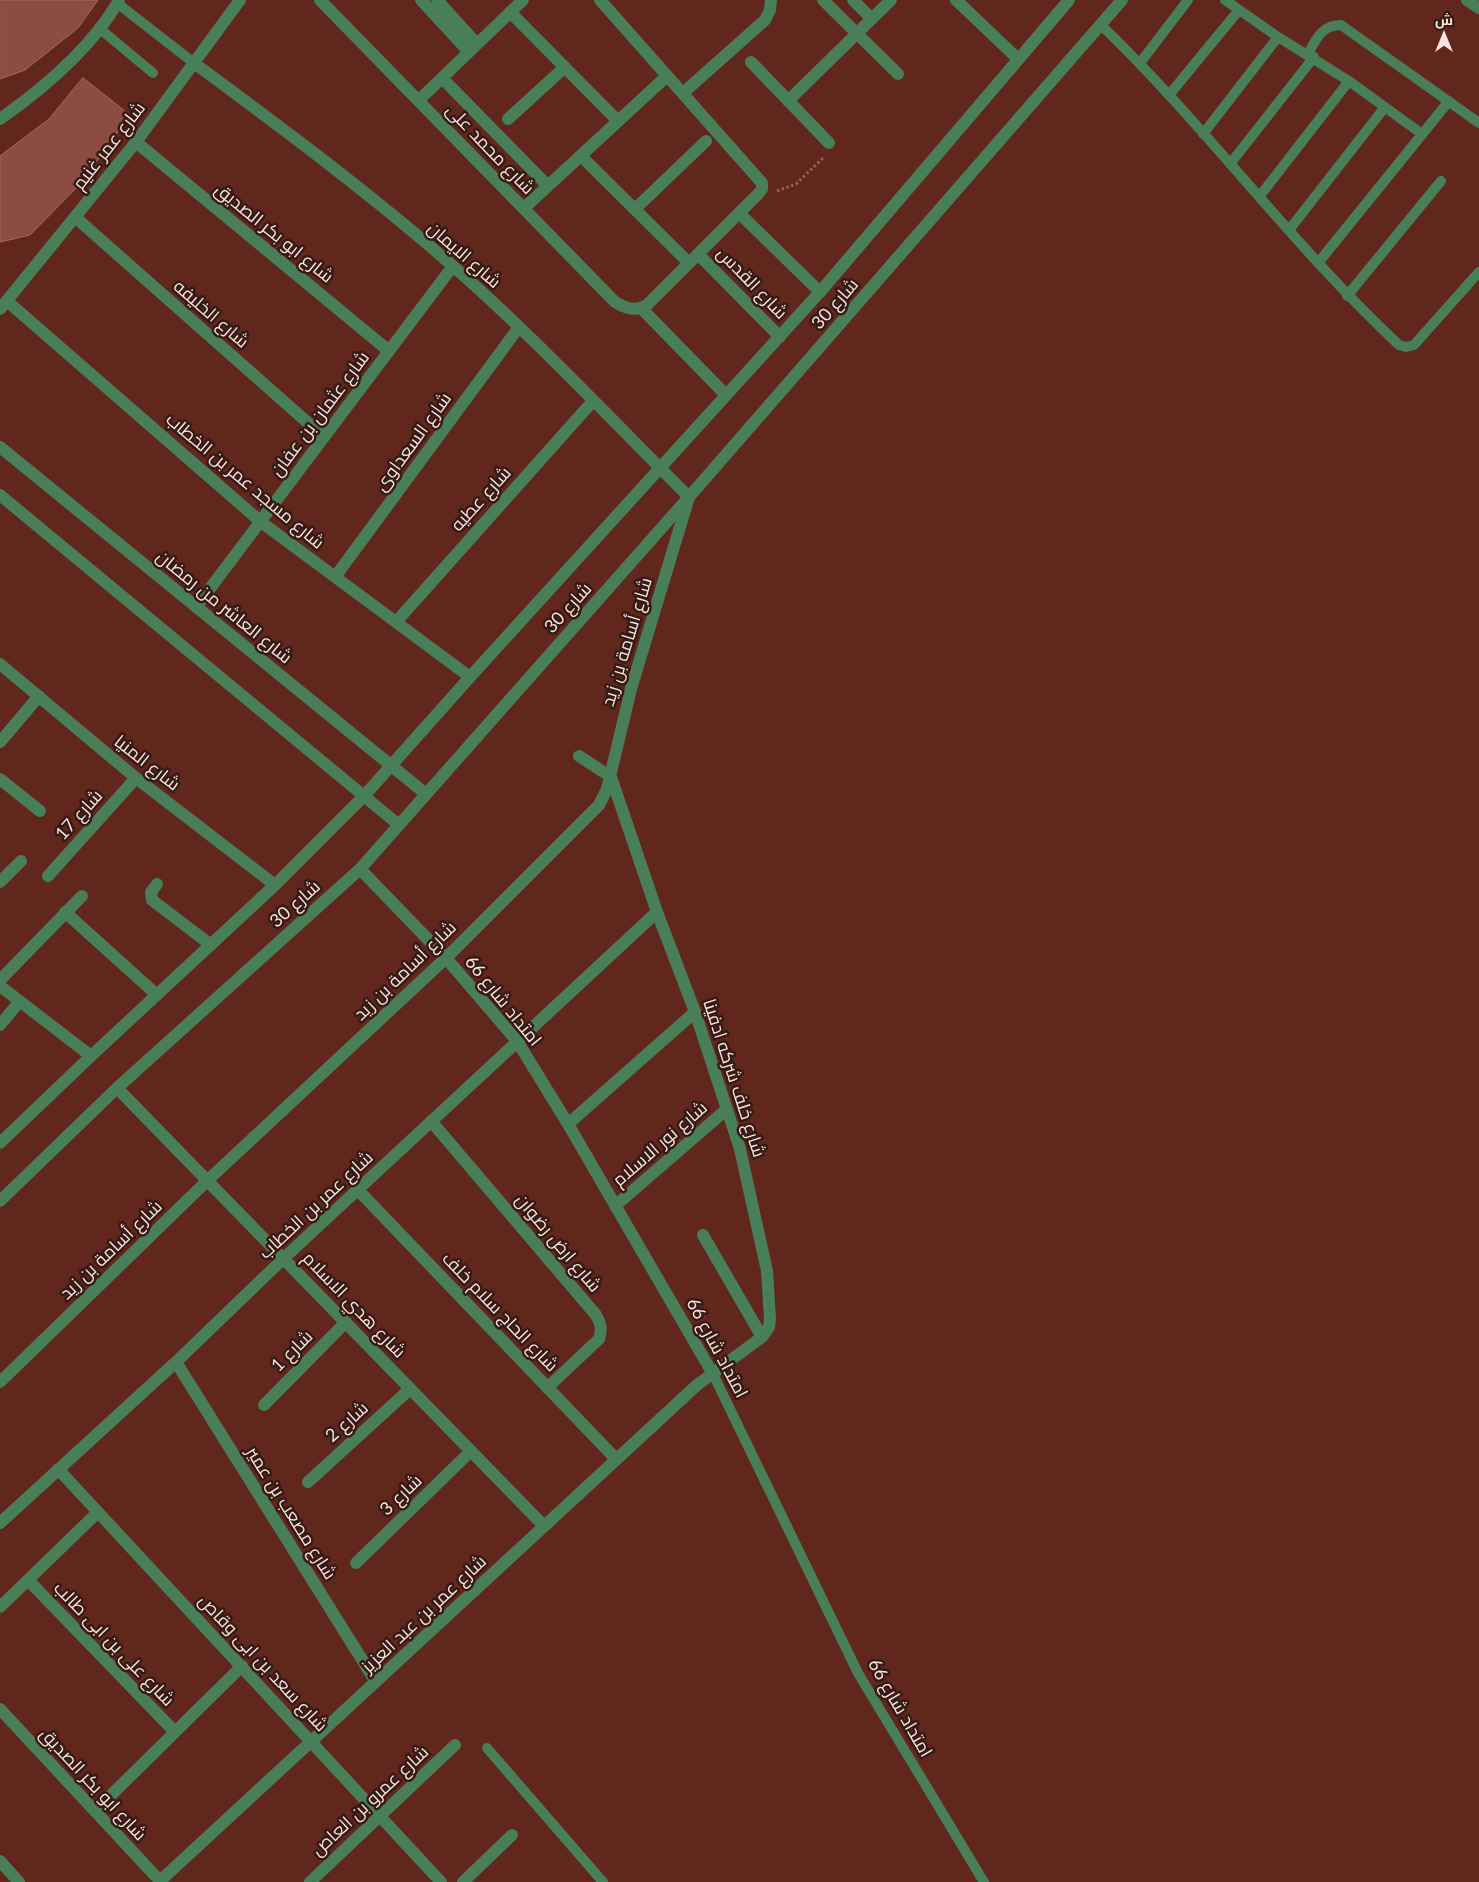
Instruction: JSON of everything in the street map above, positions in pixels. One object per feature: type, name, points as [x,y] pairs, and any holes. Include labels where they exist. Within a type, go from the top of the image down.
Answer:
[{"type":"street","name":"شارع عمر غنيم","points":[[3,305],[136,142],[240,0]]},
{"type":"street","name":"شارع محمد على","points":[[320,0],[615,302],[624,308],[632,310],[644,306]]},
{"type":"street","points":[[418,100],[523,0]]},
{"type":"street","points":[[600,0],[762,183],[762,189],[759,193],[644,306],[726,396]]},
{"type":"street","points":[[683,93],[765,20],[770,10],[771,0]]},
{"type":"street","points":[[823,0],[898,74]]},
{"type":"street","points":[[853,0],[872,19]]},
{"type":"street","points":[[788,101],[891,0]]},
{"type":"street","points":[[956,0],[1018,59]]},
{"type":"street","name":"شارع 30","points":[[0,1143],[275,884],[364,796],[820,292],[1068,0]]},
{"type":"street","name":"شارع 30","points":[[0,1201],[117,1088],[360,869],[689,497],[1122,0]]},
{"type":"street","points":[[1467,0],[1479,8]]},
{"type":"street","points":[[428,1],[473,48]]},
{"type":"street","points":[[0,119],[28,99],[67,65],[99,28],[118,2]]},
{"type":"street","points":[[510,12],[618,121]]},
{"type":"street","points":[[751,62],[829,143]]},
{"type":"street","name":"شارع الايمان","points":[[194,63],[326,161],[453,266],[519,327],[689,497]]},
{"type":"street","points":[[508,119],[565,67]]},
{"type":"street","points":[[524,208],[667,76]]},
{"type":"street","points":[[442,78],[548,186]]},
{"type":"street","points":[[635,209],[706,141]]},
{"type":"street","name":"شارع ابو بكر الصديق","points":[[136,142],[389,351]]},
{"type":"street","points":[[581,156],[689,263]]},
{"type":"street","points":[[739,213],[820,292]]},
{"type":"street","name":"شارع الخليفه","points":[[75,217],[324,437]]},
{"type":"street","name":"شارع القدس","points":[[698,254],[780,337]]},
{"type":"street","name":"شارع عثمان بن عفان","points":[[196,607],[453,266]]},
{"type":"street","name":"شارع مسجد عمر بن الخطاب","points":[[3,305],[261,522],[470,677]]},
{"type":"street","name":"شارع السعداوى","points":[[335,577],[519,327]]},
{"type":"street","name":"شارع عطيه","points":[[396,622],[593,400]]},
{"type":"street","name":"شارع العاشر من رمضان","points":[[0,447],[426,794]]},
{"type":"street","points":[[0,495],[399,825]]},
{"type":"street","name":"شارع أسامة بن زيد","points":[[0,1382],[208,1180],[446,958],[599,805],[611,777],[621,726],[631,690],[689,497]]},
{"type":"street","name":"شارع المنيا","points":[[0,664],[136,778],[275,884]]},
{"type":"street","points":[[0,742],[39,696]]},
{"type":"street","points":[[579,756],[611,777]]},
{"type":"street","name":"شارع خلف شركه ادفينا","points":[[611,777],[657,912],[695,1012],[740,1149],[767,1271],[770,1319],[765,1334],[762,1337]]},
{"type":"street","name":"شارع 17","points":[[48,876],[136,778]]},
{"type":"street","points":[[0,779],[40,811]]},
{"type":"street","points":[[0,882],[20,861]]},
{"type":"street","name":"امتداد شارع 66","points":[[360,869],[446,958],[517,1041],[674,1304],[713,1374]]},
{"type":"street","points":[[157,884],[151,892],[152,900],[211,945]]},
{"type":"street","points":[[0,980],[82,896]]},
{"type":"street","points":[[65,912],[157,995]]},
{"type":"street","name":"شارع عمر بن الخطاب","points":[[0,1523],[176,1362],[284,1258],[657,912]]},
{"type":"street","points":[[0,986],[91,1056]]},
{"type":"street","points":[[0,1025],[20,1001]]},
{"type":"street","points":[[568,1124],[695,1012]]},
{"type":"street","name":"شارع هدي الاسلام","points":[[117,1088],[544,1526]]},
{"type":"street","name":"شارع نور الاسلام","points":[[615,1206],[727,1109]]},
{"type":"street","name":"شارع ارض رضوان","points":[[431,1121],[601,1322],[599,1339],[547,1388]]},
{"type":"street","name":"شارع الحاج سلام خلف","points":[[358,1190],[616,1459]]},
{"type":"street","points":[[703,1234],[762,1337],[713,1374]]},
{"type":"street","name":"شارع 1","points":[[264,1405],[346,1322]]},
{"type":"street","name":"شارع مصعب بن عمير","points":[[176,1362],[376,1682]]},
{"type":"street","name":"شارع عمر بن عبد العزيز","points":[[160,1882],[616,1459],[697,1385],[713,1374]]},
{"type":"street","name":"شارع 2","points":[[308,1482],[410,1388]]},
{"type":"street","name":"شارع 3","points":[[356,1563],[471,1451]]},
{"type":"street","name":"شارع سعد بن ابى وقاص","points":[[58,1469],[441,1882]]},
{"type":"street","points":[[0,1607],[98,1512]]},
{"type":"street","name":"شارع على بن ابى طالب","points":[[28,1580],[176,1732]]},
{"type":"street","points":[[95,1812],[242,1666]]},
{"type":"street","name":"شارع ابو بكر الصديق","points":[[0,1709],[160,1882]]},
{"type":"street","name":"شارع عمرو بن العاص","points":[[310,1882],[455,1745]]},
{"type":"street","points":[[463,1882],[512,1835]]},
{"type":"street","points":[[0,1861],[19,1882]]},
{"type":"lane","points":[[1140,63],[1188,0]]},
{"type":"lane","points":[[1225,0],[1349,81],[1422,134]]},
{"type":"lane","points":[[118,2],[194,63]]},
{"type":"lane","points":[[1169,95],[1239,10]]},
{"type":"lane","points":[[1101,25],[1140,63],[1347,296],[1398,346],[1414,346],[1479,272]]},
{"type":"lane","points":[[1230,164],[1311,56],[1319,34],[1326,27],[1341,25],[1479,123]]},
{"type":"lane","points":[[99,28],[152,73]]},
{"type":"lane","points":[[1203,134],[1278,36]]},
{"type":"lane","points":[[1259,197],[1349,81]]},
{"type":"lane","points":[[1318,263],[1449,101]]},
{"type":"lane","points":[[1289,230],[1384,106]]},
{"type":"lane","points":[[1347,296],[1441,181]]},
{"type":"lane","name":"امتداد شارع 66","points":[[713,1374],[858,1673],[984,1882]]},
{"type":"lane","points":[[487,1748],[603,1882]]},
{"type":"path","points":[[759,193],[772,192],[796,184],[826,155],[829,143]]},
{"type":"building","points":[[0,0],[98,0],[78,28],[25,70],[0,79]]},
{"type":"building","points":[[83,78],[130,115],[82,182],[30,235],[0,242],[0,156],[49,119]]}]
